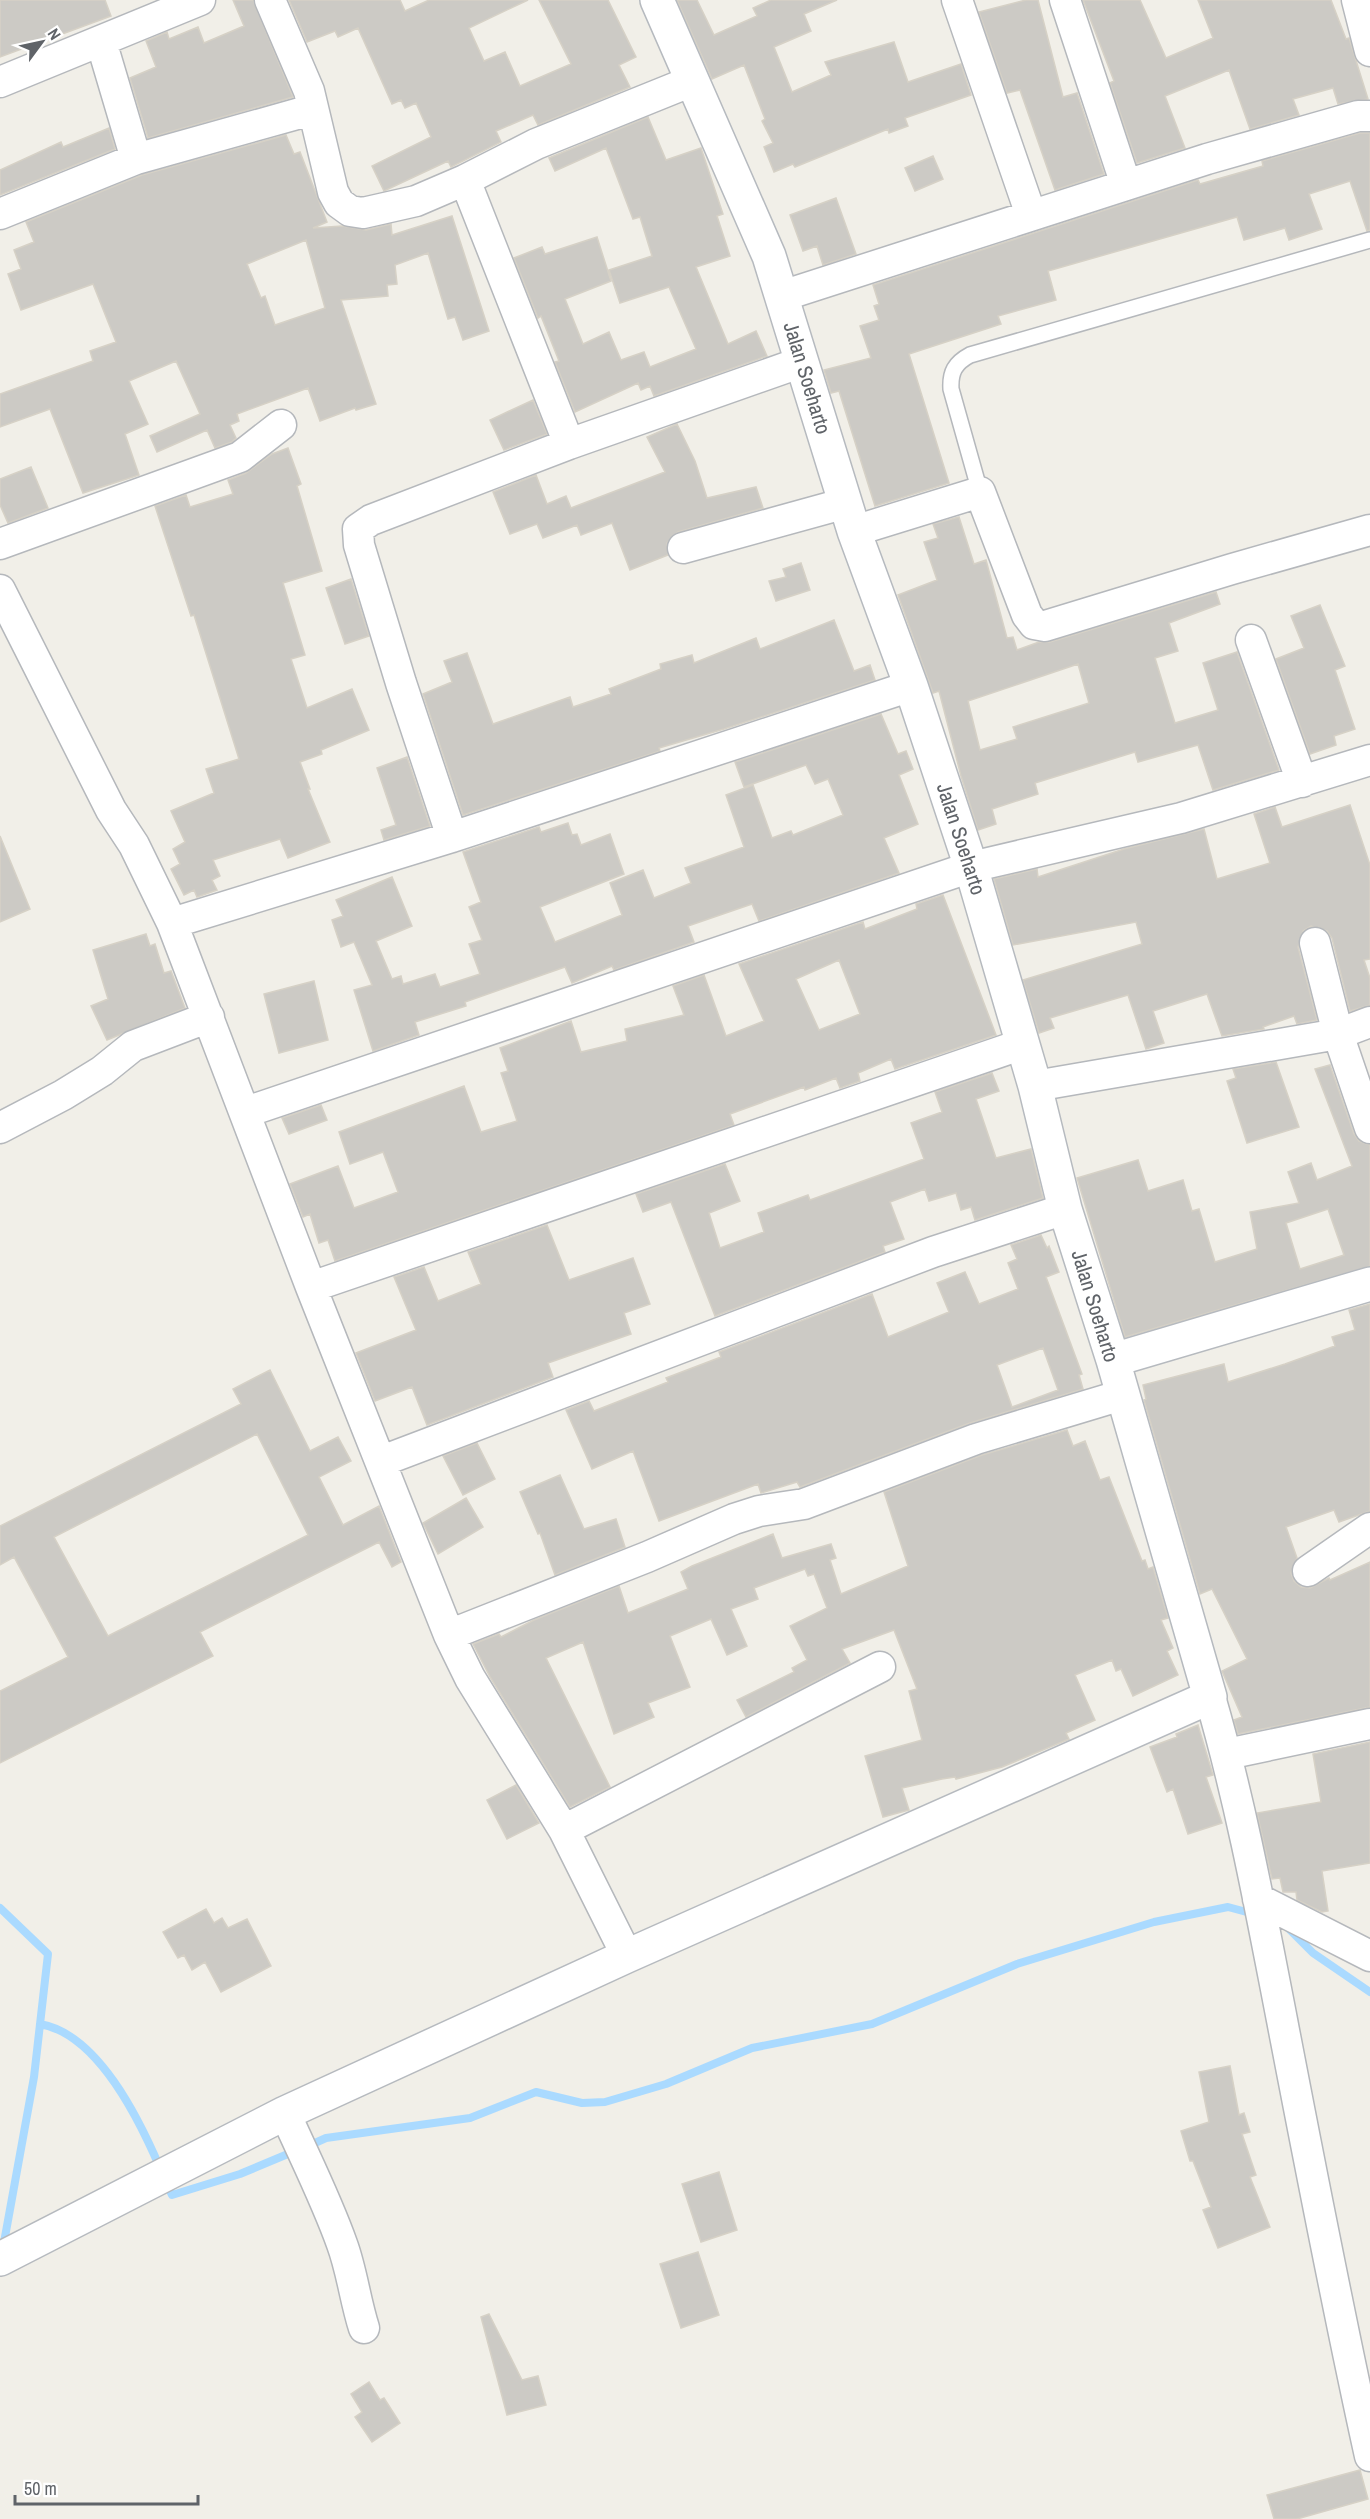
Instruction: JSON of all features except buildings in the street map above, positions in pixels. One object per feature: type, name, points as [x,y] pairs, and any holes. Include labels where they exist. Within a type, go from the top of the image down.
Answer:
[{"type":"main road","name":"Jalan Soeharto","points":[[657,0],[769,256],[850,517],[911,686],[970,867],[1035,1086],[1065,1209],[1113,1360],[1210,1697]]},
{"type":"main road","points":[[1113,1360],[1370,1284]]},
{"type":"main road","points":[[0,2259],[285,2113],[627,1956],[1210,1697]]},
{"type":"street","points":[[0,82],[200,0]]},
{"type":"street","points":[[270,0],[309,91],[311,110],[333,192],[339,203],[350,211],[363,213],[416,201],[465,180],[536,144],[692,81]]},
{"type":"street","points":[[957,0],[1031,215]]},
{"type":"street","points":[[1065,0],[1106,131],[1126,184]]},
{"type":"street","points":[[1357,0],[1370,51]]},
{"type":"street","points":[[101,41],[136,159]]},
{"type":"street","points":[[0,214],[136,159],[311,110]]},
{"type":"street","points":[[782,296],[1126,184],[1336,122],[1358,116],[1370,116]]},
{"type":"street","points":[[465,180],[569,444]]},
{"type":"street","points":[[453,837],[401,683],[359,545],[358,529],[370,520],[569,444],[802,362]]},
{"type":"street","points":[[0,544],[240,457],[281,425]]},
{"type":"street","points":[[683,548],[980,492],[1027,615],[1034,624],[1045,626],[1232,568],[1370,530]]},
{"type":"street","points":[[0,590],[111,810],[134,845],[172,923],[311,1287],[382,1461],[449,1635],[470,1678],[564,1830],[627,1956]]},
{"type":"street","points":[[1251,640],[1302,782]]},
{"type":"street","points":[[172,923],[453,837],[911,686]]},
{"type":"street","points":[[246,1112],[970,867],[1181,818],[1370,760]]},
{"type":"street","points":[[1315,943],[1338,1034],[1370,1128]]},
{"type":"street","points":[[0,1128],[63,1095],[102,1071],[133,1046],[209,1017]]},
{"type":"street","points":[[1035,1086],[1338,1034],[1370,1022]]},
{"type":"street","points":[[311,1287],[1023,1044]]},
{"type":"street","points":[[382,1461],[933,1252],[1065,1209]]},
{"type":"street","points":[[449,1635],[647,1557],[734,1519],[759,1511],[804,1504],[976,1439],[1122,1395]]},
{"type":"street","points":[[1308,1571],[1370,1528]]},
{"type":"street","points":[[564,1830],[880,1667]]},
{"type":"street","points":[[1210,1697],[1227,1754],[1258,1899],[1339,2316],[1370,2456]]},
{"type":"street","points":[[1227,1754],[1370,1724]]},
{"type":"street","points":[[1258,1899],[1370,1956]]},
{"type":"street","points":[[285,2113],[341,2241],[350,2268],[354,2299],[364,2328]]},
{"type":"lane","points":[[980,492],[951,389],[951,377],[957,362],[970,355],[1066,326],[1370,240]]},
{"type":"waterway","points":[[306,2147],[326,2138],[470,2118],[536,2092],[582,2103],[605,2102],[666,2084],[752,2048],[872,2024],[1017,1964],[1154,1922],[1228,1907],[1254,1914]]},
{"type":"waterway","points":[[0,1908],[48,1954],[34,2077],[3,2248]]},
{"type":"waterway","points":[[1287,1927],[1313,1953],[1370,1992]]},
{"type":"waterway","points":[[40,2024],[61,2031],[80,2044],[98,2061],[114,2081],[141,2126],[160,2168]]},
{"type":"waterway","points":[[166,2182],[172,2195],[240,2174],[295,2151]]}]
